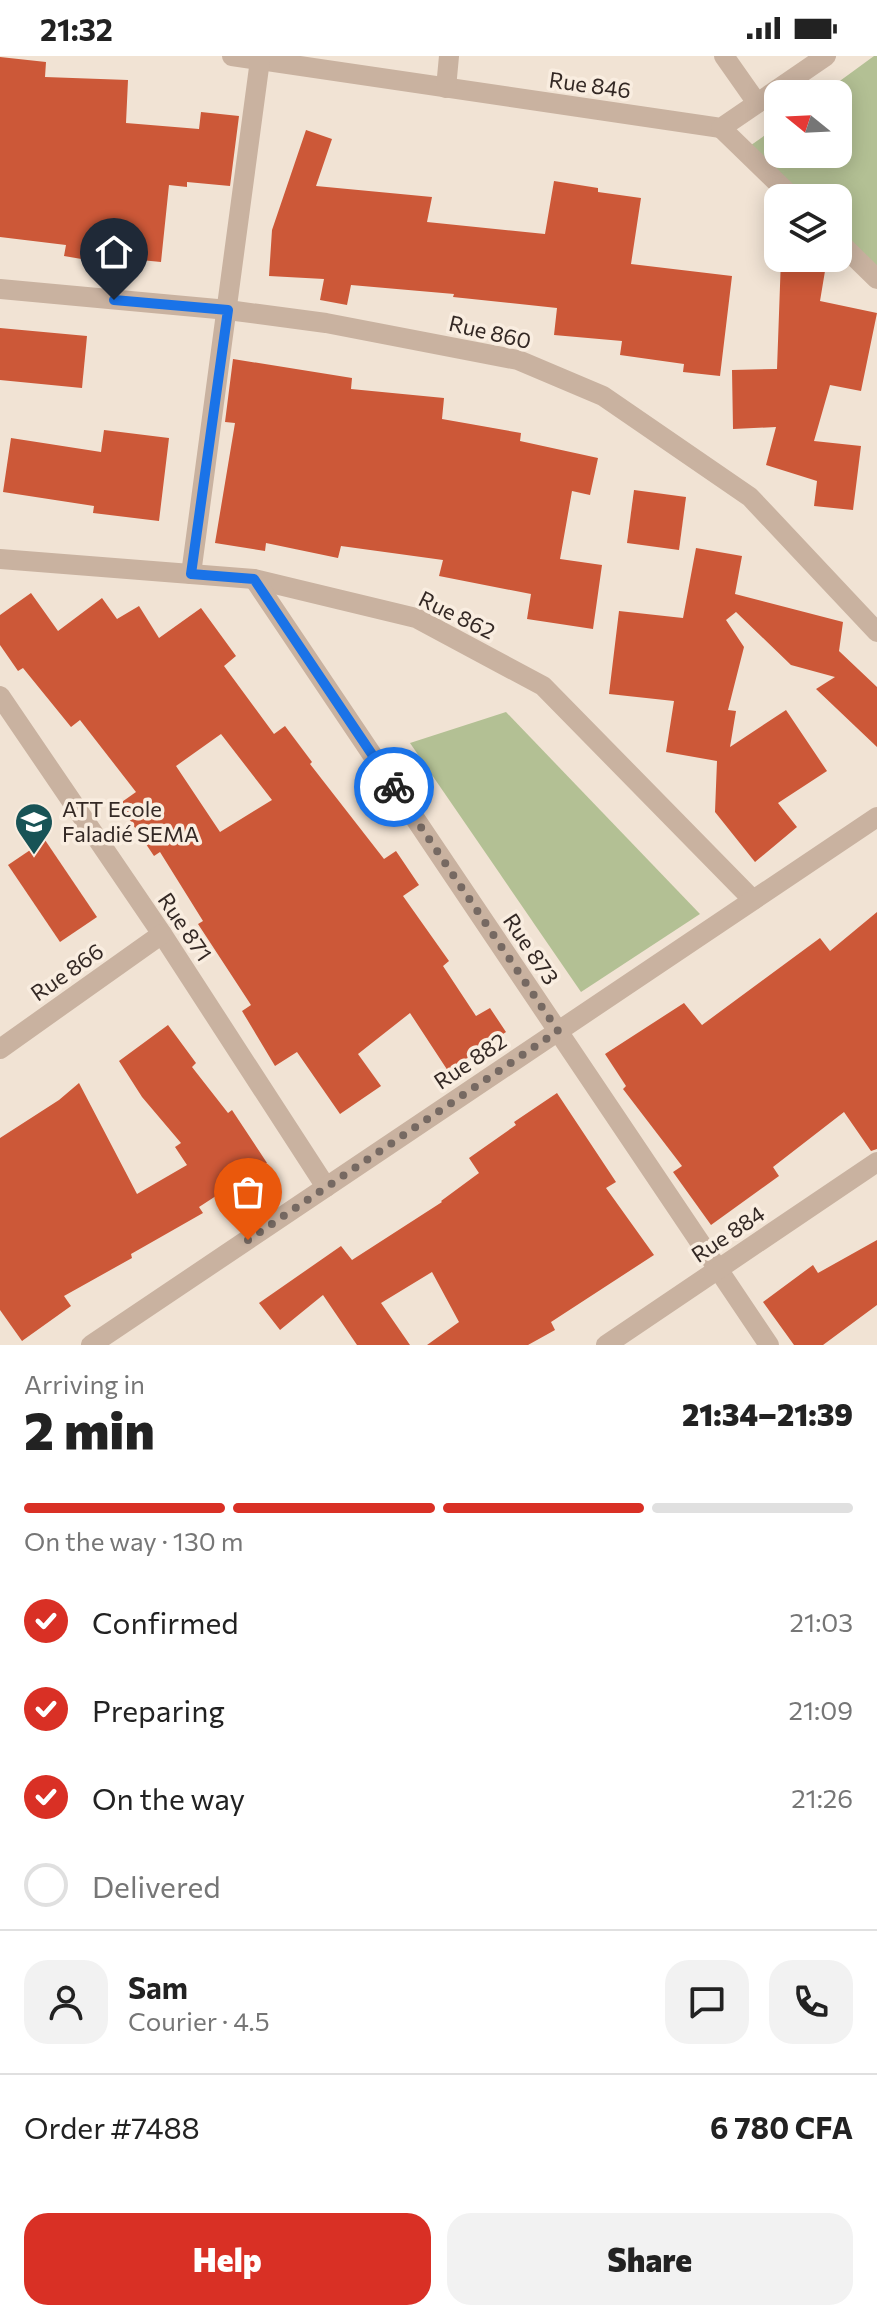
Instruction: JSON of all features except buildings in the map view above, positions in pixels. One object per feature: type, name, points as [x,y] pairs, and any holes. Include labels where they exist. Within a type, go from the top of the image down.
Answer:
[{"type":"street","name":"Rue 846","points":[[232,56],[721,128]]},
{"type":"street","points":[[446,88],[449,56]]},
{"type":"street","points":[[724,56],[757,103]]},
{"type":"street","points":[[779,184],[721,128],[826,56]]},
{"type":"street","points":[[191,574],[260,60]]},
{"type":"street","points":[[852,255],[877,279]]},
{"type":"street","name":"Rue 860","points":[[0,289],[228,310],[326,323],[518,360],[603,396],[750,497],[877,632]]},
{"type":"street","name":"Rue 862","points":[[0,559],[254,579],[416,618],[543,686],[753,900]]},
{"type":"street","name":"Rue 873","points":[[254,579],[769,1345]]},
{"type":"street","name":"Rue 871","points":[[0,696],[162,934],[326,1187]]},
{"type":"street","name":"Rue 882","points":[[91,1345],[877,817]]},
{"type":"street","name":"Rue 866","points":[[0,1049],[162,934]]},
{"type":"street","name":"Rue 884","points":[[606,1345],[877,1162]]},
{"type":"green space","points":[[877,56],[877,279],[852,255],[852,184],[779,184],[744,150],[764,136],[764,168],[852,168],[852,80],[841,80]]},
{"type":"green space","points":[[506,712],[700,914],[581,992],[410,743]]},
{"type":"way so far","points":[[248,1240],[558,1031],[394,787]]},
{"type":"place","name":"ATT Ecole Faladié SEMA","points":[[34,856]]},
{"type":"route","points":[[114,300],[228,310],[191,574],[254,579],[394,787]]}]
